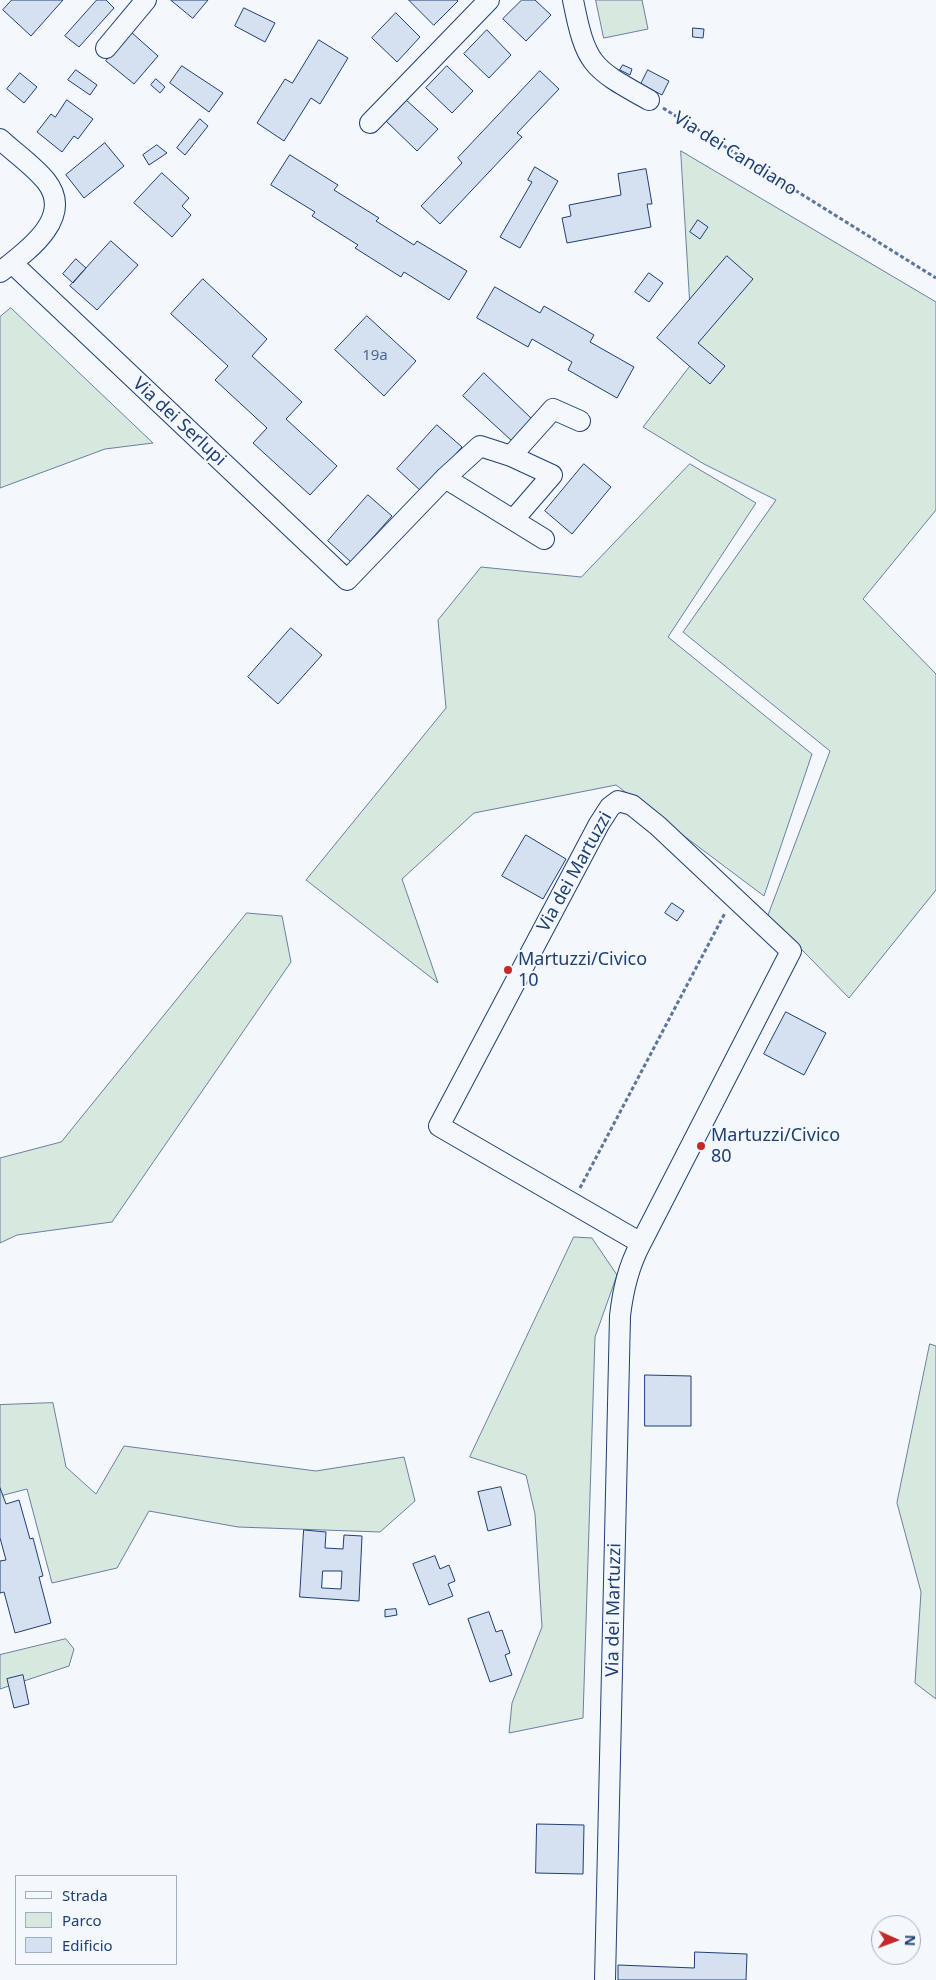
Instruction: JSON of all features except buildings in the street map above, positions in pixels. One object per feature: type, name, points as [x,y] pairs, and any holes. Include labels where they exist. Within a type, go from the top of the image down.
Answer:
[{"type":"street","points":[[106,48],[146,0]]},
{"type":"street","points":[[370,123],[489,0]]},
{"type":"street","points":[[573,0],[584,47],[590,60],[613,80],[650,100]]},
{"type":"street","points":[[0,139],[46,181],[55,203],[55,212],[47,230],[6,268]]},
{"type":"street","name":"Via dei Serlupi","points":[[6,268],[347,580],[445,478]]},
{"type":"street","points":[[511,456],[553,409],[580,421]]},
{"type":"street","points":[[514,519],[552,476],[511,456],[480,446],[445,478],[544,539]]},
{"type":"street","name":"Via dei Martuzzi","points":[[605,1980],[620,1316],[624,1288],[632,1260],[641,1243],[791,952],[658,826],[632,805],[625,802],[614,803],[599,824],[439,1126],[641,1243]]},
{"type":"path","name":"Via dei Candiano","points":[[650,100],[936,278]]},
{"type":"path","points":[[572,1203],[733,897]]},
{"type":"green space","points":[[596,0],[642,0],[648,29],[604,38]]},
{"type":"green space","points":[[681,151],[936,302],[936,510],[863,599],[936,674],[936,890],[849,998],[768,915],[830,751],[683,632],[776,500],[704,464],[643,427],[693,362]]},
{"type":"green space","points":[[11,308],[153,443],[105,449],[0,488],[0,317]]},
{"type":"green space","points":[[690,464],[756,503],[668,637],[812,754],[764,896],[616,785],[474,813],[402,879],[438,983],[306,880],[446,708],[438,620],[481,567],[581,577]]},
{"type":"green space","points":[[247,913],[282,916],[291,962],[112,1222],[17,1235],[0,1243],[0,1158],[61,1142]]},
{"type":"green space","points":[[574,1237],[592,1238],[617,1275],[595,1337],[583,1718],[509,1733],[512,1703],[542,1627],[535,1514],[526,1475],[470,1457]]},
{"type":"green space","points":[[930,1344],[936,1346],[936,1699],[915,1683],[921,1592],[897,1503]]},
{"type":"green space","points":[[53,1403],[66,1467],[96,1494],[124,1446],[316,1471],[404,1457],[415,1501],[380,1532],[238,1527],[149,1511],[117,1568],[52,1583],[27,1489],[0,1496],[0,1405]]},
{"type":"green space","points":[[66,1639],[74,1649],[69,1666],[0,1689],[0,1655]]},
{"type":"place","name":"Martuzzi/Civico 10","points":[[508,970]]},
{"type":"place","name":"Martuzzi/Civico 80","points":[[701,1146]]}]
